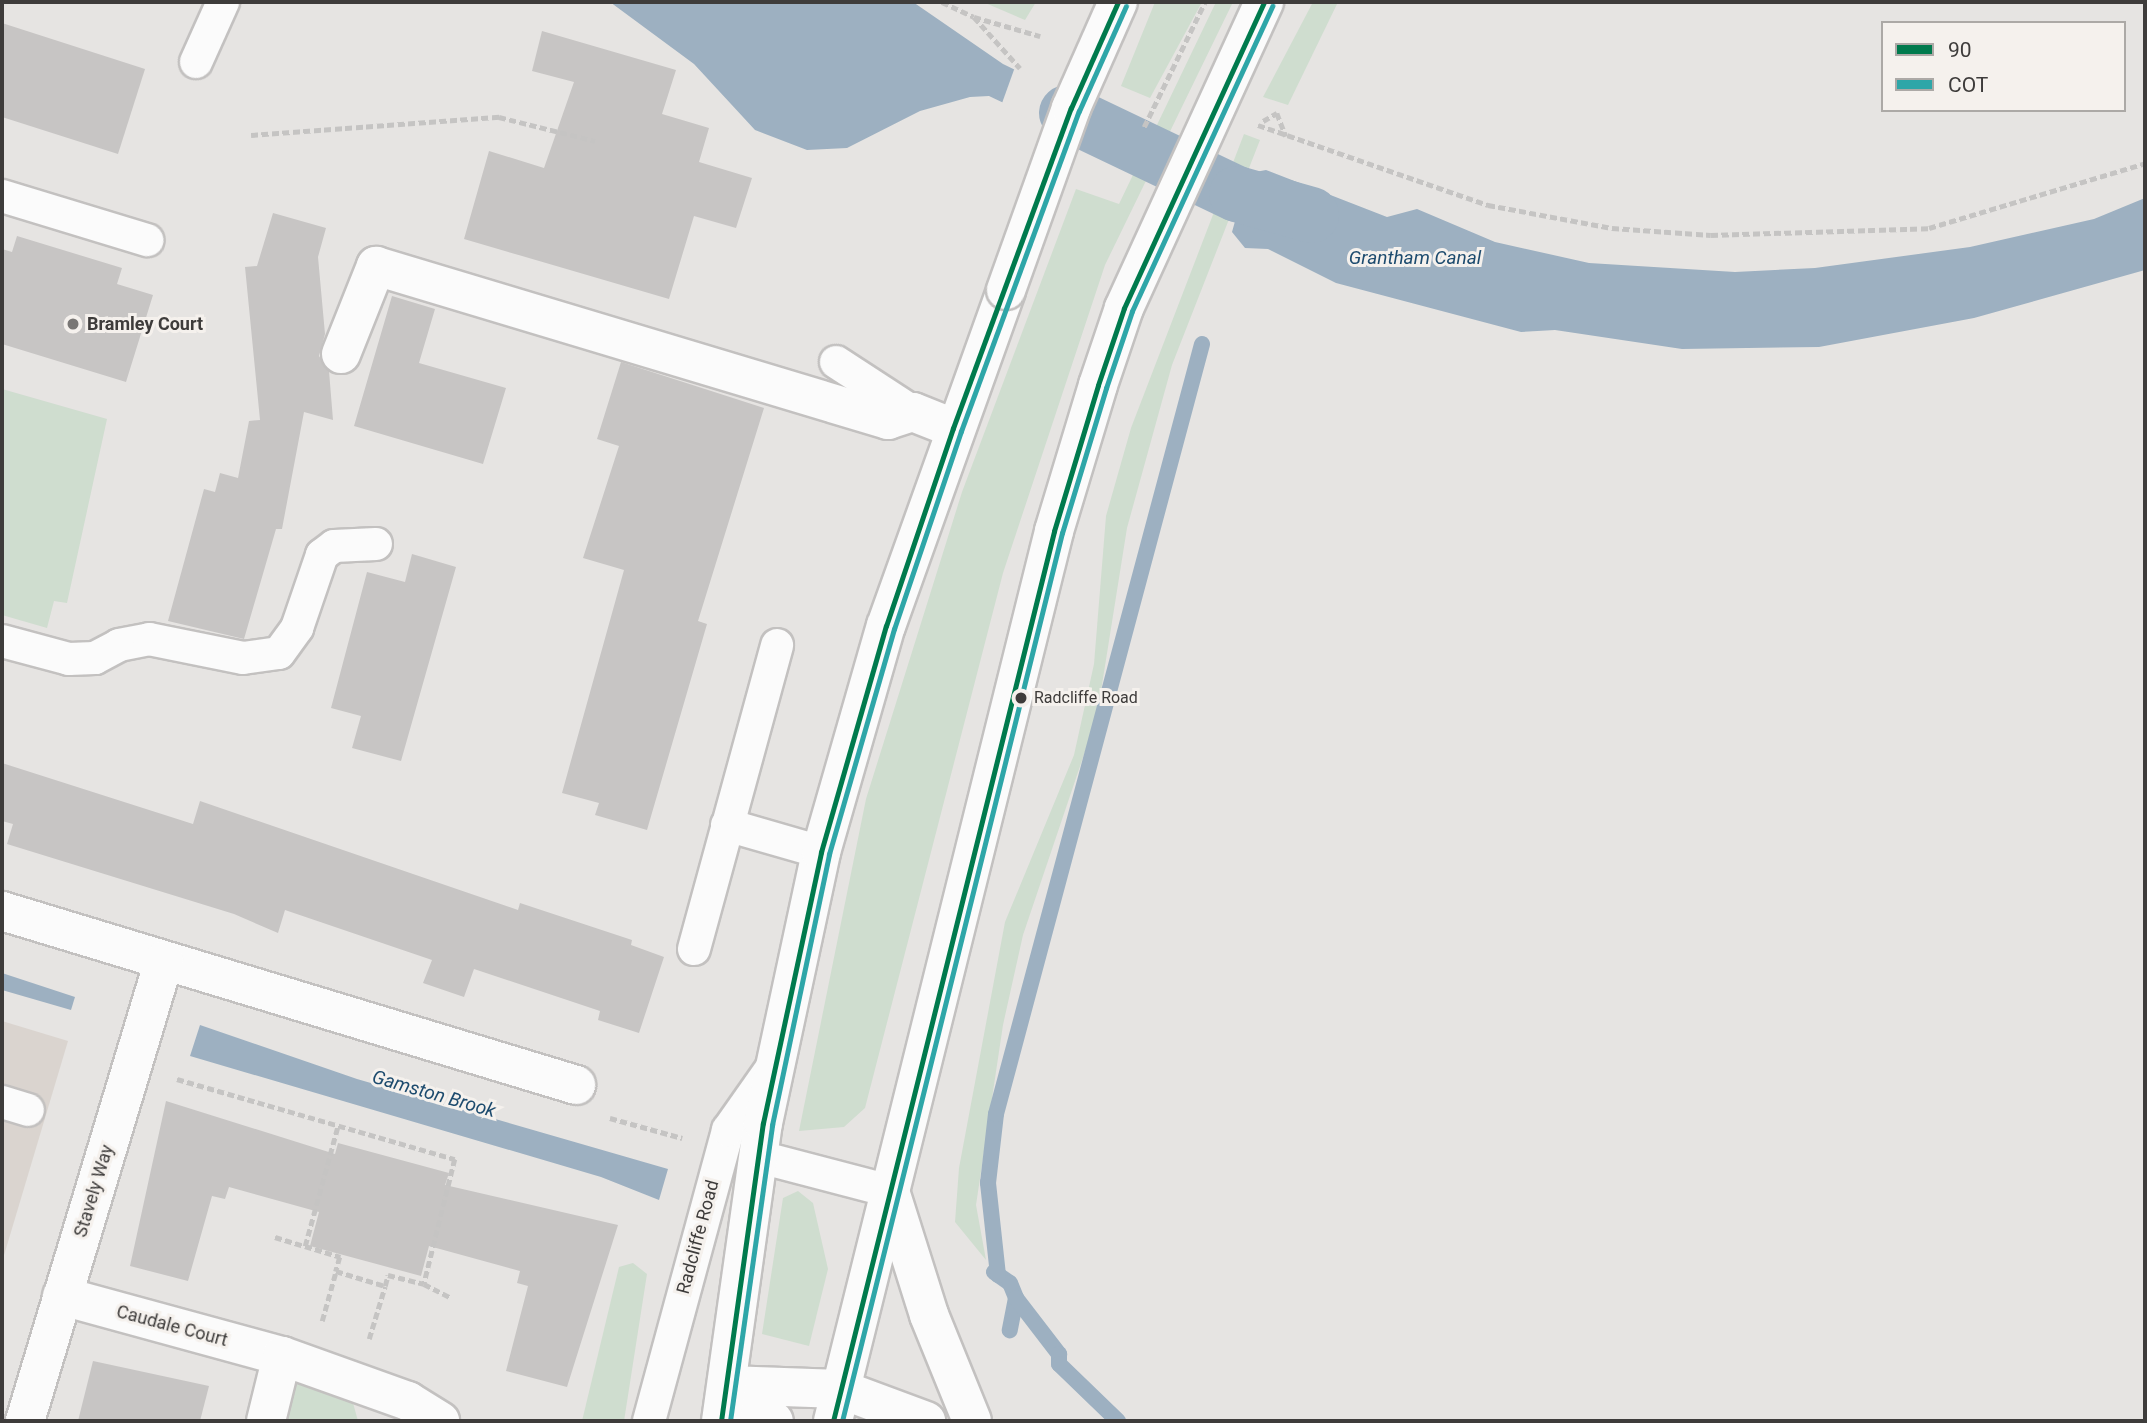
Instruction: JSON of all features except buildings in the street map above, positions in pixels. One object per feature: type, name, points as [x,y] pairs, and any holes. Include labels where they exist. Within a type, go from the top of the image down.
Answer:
[{"type":"main road","name":"Radcliffe Road","points":[[724,1403],[774,1064],[821,852],[886,626],[953,428],[1071,108],[1118,2]]},
{"type":"main road","points":[[837,1405],[1054,531],[1124,308],[1265,2]]},
{"type":"main road","points":[[341,354],[376,266],[888,420],[913,412],[953,428]]},
{"type":"main road","points":[[2,911],[576,1085]]},
{"type":"main road","name":"Stavely Way","points":[[25,1421],[164,960]]},
{"type":"main road","points":[[890,1191],[929,1315],[972,1421]]},
{"type":"main road","name":"Caudale Court","points":[[62,1296],[282,1356],[408,1401],[440,1421]]},
{"type":"main road","points":[[266,1421],[282,1356]]},
{"type":"main road","points":[[724,1403],[837,1405],[926,1421]]},
{"type":"main road","points":[[724,1403],[774,1421]]},
{"type":"lane","points":[[196,62],[223,2]]},
{"type":"lane","points":[[2,196],[147,240]]},
{"type":"lane","points":[[836,362],[913,412]]},
{"type":"lane","points":[[3,645],[69,659],[95,658],[119,645],[149,639],[243,658],[279,653],[297,628],[322,555],[334,546],[376,544]]},
{"type":"lane","points":[[694,949],[777,645]]},
{"type":"lane","points":[[727,825],[821,852]]},
{"type":"lane","name":"Radcliffe Road","points":[[649,1421],[728,1130],[774,1064]]},
{"type":"lane","points":[[760,1157],[890,1191]]},
{"type":"path","points":[[942,2],[974,16],[1040,36]]},
{"type":"path","points":[[1144,127],[1205,2]]},
{"type":"path","points":[[974,16],[1020,68]]},
{"type":"path","points":[[1257,124],[1277,113],[1286,136]]},
{"type":"path","points":[[251,135],[499,117],[595,142]]},
{"type":"path","points":[[1247,121],[1488,205],[1612,228],[1711,236],[1929,228],[2145,163]]},
{"type":"path","points":[[132,1065],[455,1159],[424,1284]]},
{"type":"path","points":[[576,1085],[595,1114],[692,1141]]},
{"type":"path","points":[[305,1246],[338,1125]]},
{"type":"path","points":[[275,1237],[340,1257],[319,1331]]},
{"type":"path","points":[[336,1271],[385,1286]]},
{"type":"path","points":[[367,1345],[388,1275],[424,1284],[450,1297]]},
{"type":"shaded area","points":[[2,1021],[68,1041],[2,1262]]},
{"type":"green space","points":[[983,2],[1036,2],[1025,20]]},
{"type":"green space","points":[[1155,2],[1202,2],[1150,98],[1121,86]]},
{"type":"green space","points":[[1216,2],[1233,2],[1105,265],[1003,573],[865,1108],[844,1127],[799,1131],[866,799],[962,492],[1076,189],[1119,204]]},
{"type":"green space","points":[[1313,2],[1338,2],[1288,105],[1263,97]]},
{"type":"green space","points":[[1244,134],[1260,140],[1172,365],[1127,528],[1097,716],[1023,935],[1003,1025],[976,1205],[986,1260],[955,1222],[959,1168],[1005,922],[1074,755],[1094,664],[1106,516],[1131,428]]},
{"type":"green space","points":[[2,389],[107,419],[67,603],[54,601],[47,628],[2,615]]},
{"type":"green space","points":[[798,1191],[813,1203],[828,1269],[809,1346],[762,1334],[783,1198]]},
{"type":"green space","points":[[633,1263],[647,1274],[624,1421],[582,1421],[619,1267]]},
{"type":"green space","points":[[293,1378],[350,1392],[358,1421],[262,1421]]},
{"type":"water","points":[[610,2],[913,2],[1003,64],[1141,131],[1127,162],[989,96],[970,97],[920,111],[847,148],[807,150],[755,130],[694,64]]},
{"type":"water","name":"Grantham Canal","points":[[1266,170],[1387,217],[1417,209],[1495,242],[1589,263],[1735,272],[1815,268],[1970,247],[2094,219],[2145,198],[2145,270],[1974,318],[1819,347],[1682,349],[1555,330],[1521,332],[1336,283],[1268,249],[1245,248],[1232,232],[1241,200],[1237,194],[1245,174]]},
{"type":"water","points":[[2,973],[75,997],[71,1010],[2,990]]},
{"type":"water","points":[[200,1025],[357,1079],[668,1169],[659,1200],[601,1177],[190,1056]]},
{"type":"pier","points":[[1015,67],[1107,110],[1090,148],[1001,106]]},
{"type":"waterway","name":"Grantham Canal","points":[[1067,113],[1237,194],[1311,215]]},
{"type":"waterway","points":[[998,1275],[988,1183],[996,1114],[1202,344]]},
{"type":"waterway","name":"Gamston Brook","points":[[994,1272],[1010,1283],[1016,1298],[1010,1330]]},
{"type":"waterway","points":[[1016,1298],[1059,1354],[1059,1364],[1118,1421]]},
{"type":"transit line","name":"90","points":[[721,1421],[763,1123],[821,852],[886,626],[953,428],[1071,108],[1118,2]]},
{"type":"transit line","name":"90","points":[[833,1421],[1054,531],[1098,385],[1124,308],[1264,2]]},
{"type":"transit line","name":"COT","points":[[730,1421],[772,1125],[829,854],[894,629],[961,431],[1079,111],[1126,6]]},
{"type":"transit line","name":"COT","points":[[842,1421],[1062,533],[1106,388],[1132,311],[1272,6]]},
{"type":"place","name":"Bramley Court","points":[[73,324]]},
{"type":"place","name":"Radcliffe Road","points":[[1021,698]]}]
